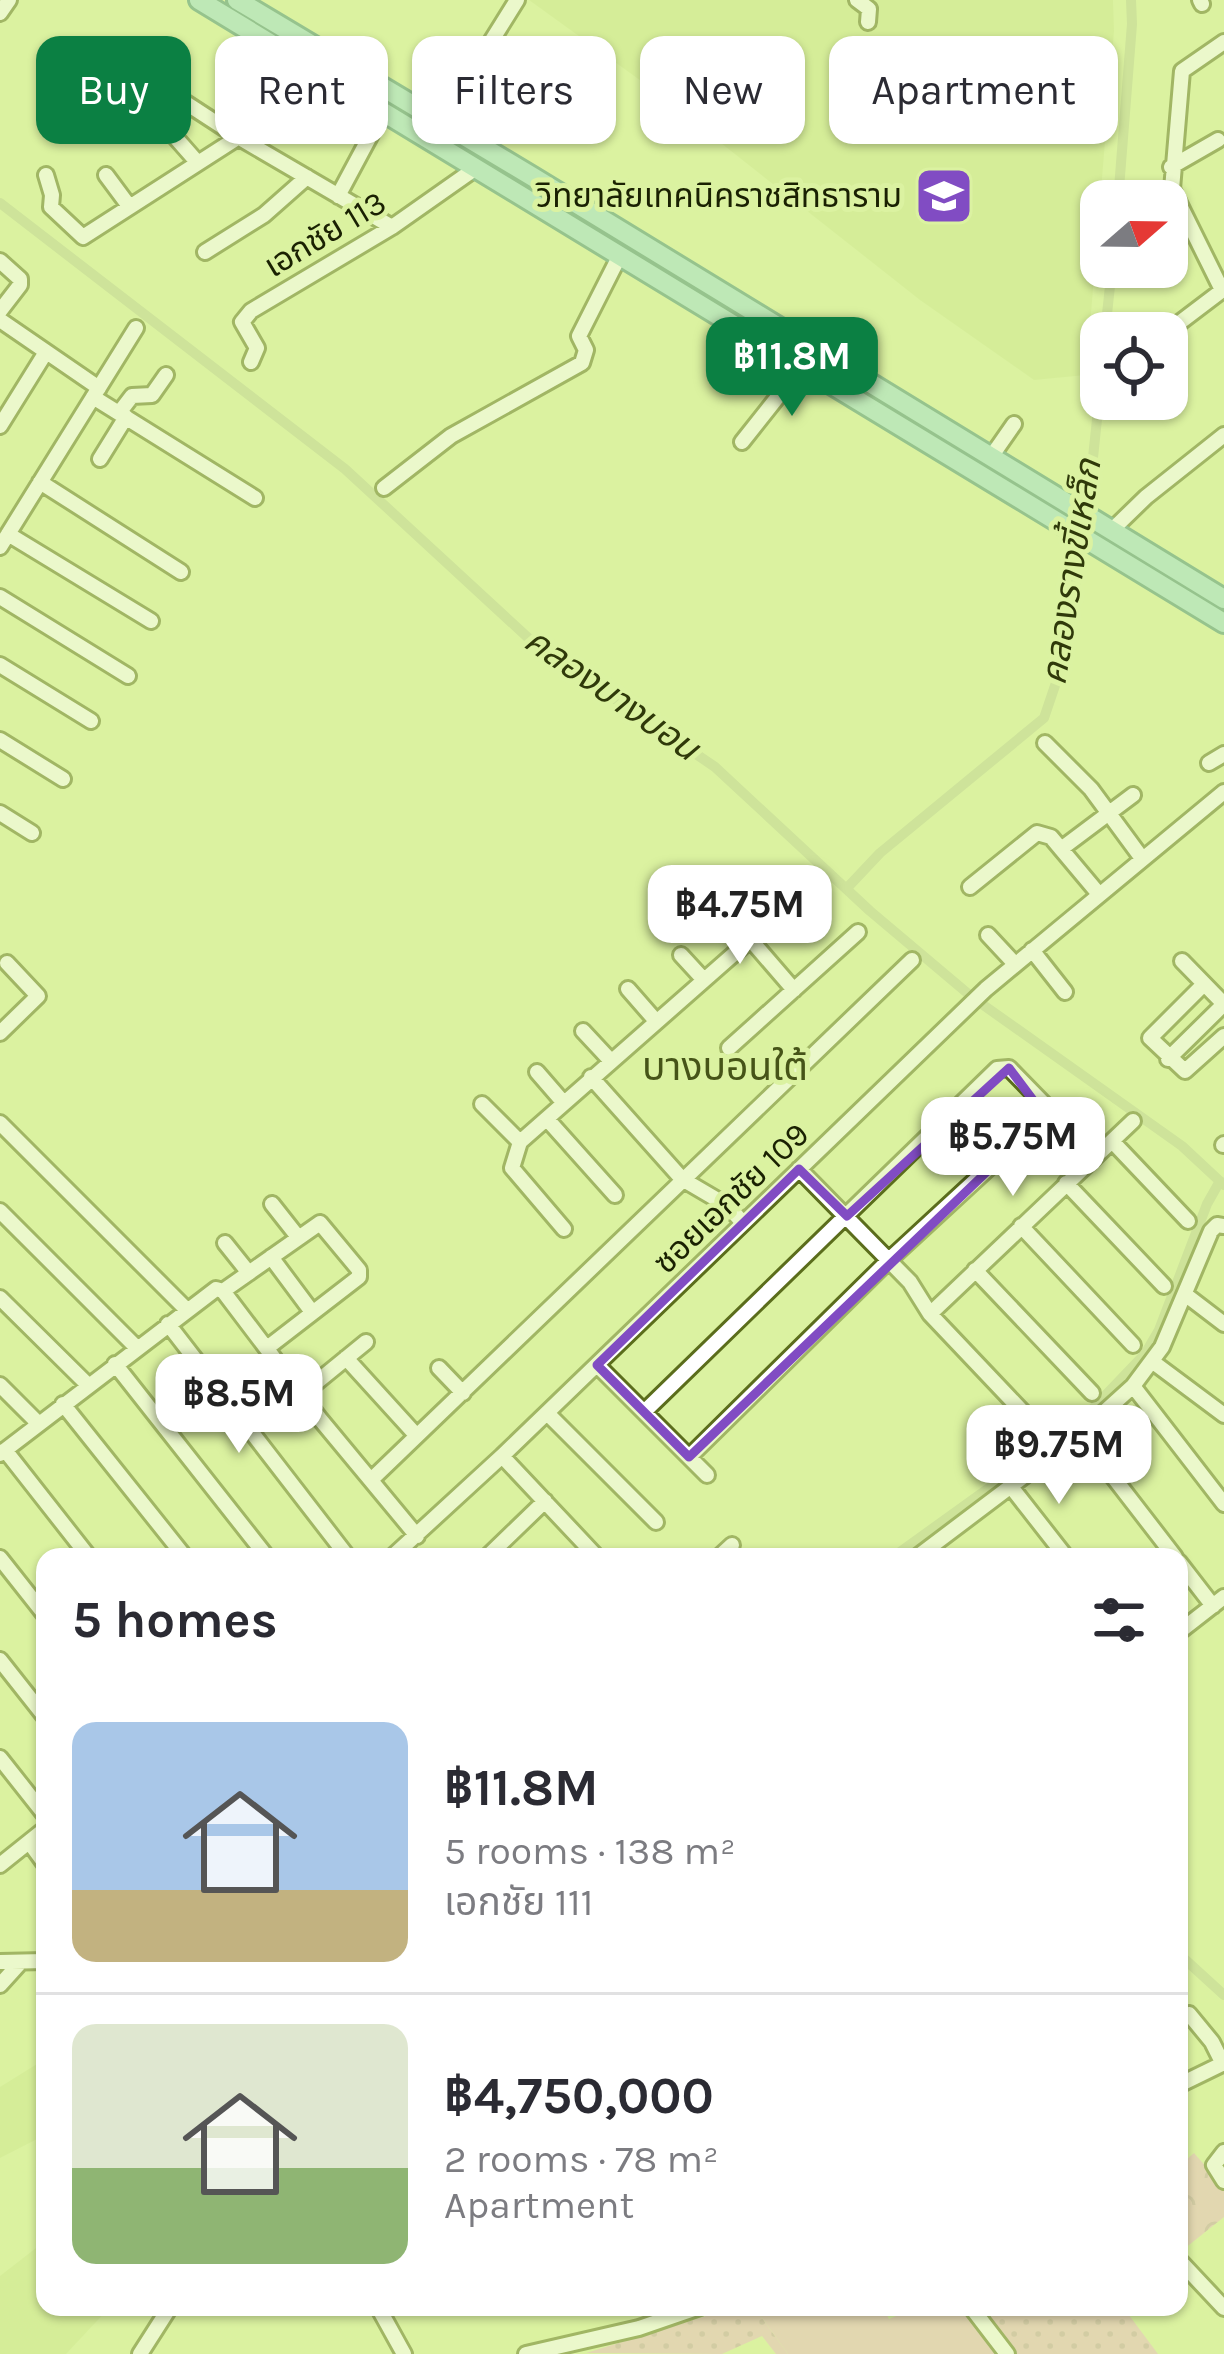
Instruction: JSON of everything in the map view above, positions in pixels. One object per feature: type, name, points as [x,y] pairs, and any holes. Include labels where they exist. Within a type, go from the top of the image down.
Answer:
[{"type":"main road","points":[[200,0],[259,36]]},
{"type":"main road","points":[[237,0],[412,105]]},
{"type":"main road","points":[[388,115],[803,365],[1224,599]]},
{"type":"main road","points":[[477,144],[991,457],[1066,513]]},
{"type":"main road","points":[[1104,532],[1224,623]]},
{"type":"street","points":[[0,13],[9,0]]},
{"type":"street","points":[[495,36],[517,0]]},
{"type":"street","points":[[857,0],[869,9],[868,22]]},
{"type":"street","points":[[1172,180],[1179,80],[1186,66],[1224,42]]},
{"type":"street","points":[[1171,167],[1222,142]]},
{"type":"street","points":[[181,144],[198,163]]},
{"type":"street","points":[[46,175],[51,207],[83,237],[227,144]]},
{"type":"street","points":[[250,144],[392,226]]},
{"type":"street","points":[[338,196],[366,144]]},
{"type":"street","name":"เอกชัย 113","points":[[250,362],[256,348],[244,329],[245,316],[476,168]]},
{"type":"street","points":[[106,175],[129,206]]},
{"type":"street","points":[[205,252],[264,215],[307,177]]},
{"type":"street","points":[[1188,227],[1223,290],[1188,316]]},
{"type":"street","points":[[383,488],[451,436],[582,363],[586,350],[578,336],[620,255]]},
{"type":"street","points":[[0,261],[20,278],[0,315],[122,415],[255,498]]},
{"type":"street","points":[[136,328],[4,540],[151,621]]},
{"type":"street","points":[[0,426],[46,352]]},
{"type":"street","points":[[742,442],[803,365]]},
{"type":"street","points":[[100,459],[132,396],[152,395],[166,375]]},
{"type":"street","points":[[991,457],[1014,424]]},
{"type":"street","points":[[1104,532],[1224,435]]},
{"type":"street","points":[[40,482],[181,572]]},
{"type":"street","points":[[0,597],[128,676]]},
{"type":"street","points":[[0,665],[91,721]]},
{"type":"street","points":[[0,740],[63,779]]},
{"type":"street","points":[[1045,743],[1110,813],[1141,857]]},
{"type":"street","points":[[1209,763],[1224,754]]},
{"type":"street","name":"ซอยเอกชัย 109","points":[[403,1548],[986,989],[1224,792]]},
{"type":"street","points":[[1061,849],[1133,796]]},
{"type":"street","points":[[2,819],[32,833]]},
{"type":"street","points":[[970,886],[1029,836],[1051,837],[1098,893]]},
{"type":"street","points":[[564,1229],[512,1168],[520,1142],[818,880]]},
{"type":"street","points":[[725,910],[794,990]]},
{"type":"street","points":[[729,1048],[858,932]]},
{"type":"street","points":[[988,934],[1015,964]]},
{"type":"street","points":[[1032,950],[1065,992]]},
{"type":"street","points":[[681,955],[704,980]]},
{"type":"street","points":[[370,1480],[912,960]]},
{"type":"street","points":[[1168,1059],[1224,1004],[1182,961]]},
{"type":"street","points":[[0,1034],[38,996],[7,963]]},
{"type":"street","points":[[1204,984],[1150,1038],[1180,1070],[1188,1071],[1224,1036]]},
{"type":"street","points":[[628,989],[656,1021]]},
{"type":"street","points":[[584,1031],[610,1060]]},
{"type":"street","points":[[644,1412],[1003,1067],[1045,1105],[1045,1116],[889,1260],[689,1457]]},
{"type":"street","points":[[537,1072],[562,1102]]},
{"type":"street","points":[[591,1076],[682,1178],[728,1206],[743,1223]]},
{"type":"street","points":[[482,1104],[520,1142]]},
{"type":"street","points":[[547,1119],[615,1196]]},
{"type":"street","points":[[930,1315],[1133,1121]]},
{"type":"street","points":[[0,1123],[186,1309]]},
{"type":"street","points":[[1112,1142],[1188,1221]]},
{"type":"street","points":[[800,1169],[910,1282],[930,1315],[1039,1429]]},
{"type":"street","points":[[1066,1183],[1164,1286]]},
{"type":"street","points":[[272,1204],[298,1237]]},
{"type":"street","points":[[0,1211],[136,1348]]},
{"type":"street","points":[[82,1548],[2,1452],[210,1292],[224,1292],[298,1237],[323,1225],[360,1274],[267,1348]]},
{"type":"street","points":[[1021,1226],[1133,1346]]},
{"type":"street","points":[[931,1548],[1081,1434],[1133,1386],[1153,1362],[1211,1231],[1224,1226]]},
{"type":"street","points":[[225,1243],[249,1273]]},
{"type":"street","points":[[271,1257],[312,1312]]},
{"type":"street","points":[[975,1270],[1092,1393]]},
{"type":"street","points":[[224,1292],[370,1480],[416,1548]]},
{"type":"street","points":[[1186,1295],[1224,1324]]},
{"type":"street","points":[[0,1298],[88,1385]]},
{"type":"street","points":[[168,1324],[341,1548]]},
{"type":"street","points":[[301,1395],[366,1342]]},
{"type":"street","points":[[346,1358],[416,1435]]},
{"type":"street","points":[[1153,1362],[1224,1415]]},
{"type":"street","points":[[115,1364],[260,1548]]},
{"type":"street","points":[[597,1365],[707,1475]]},
{"type":"street","points":[[439,1368],[463,1393]]},
{"type":"street","points":[[0,1385],[38,1423]]},
{"type":"street","points":[[1133,1386],[1224,1504]]},
{"type":"street","points":[[63,1404],[178,1548]]},
{"type":"street","points":[[547,1413],[656,1522]]},
{"type":"street","points":[[1081,1434],[1169,1548]]},
{"type":"street","points":[[502,1456],[582,1548]]},
{"type":"street","points":[[1012,1488],[1059,1548]]},
{"type":"street","points":[[496,1548],[545,1501]]},
{"type":"street","points":[[944,1540],[950,1548]]},
{"type":"street","points":[[728,1548],[731,1545]]},
{"type":"street","points":[[0,1558],[36,1604]]},
{"type":"street","points":[[1188,1571],[1218,1602],[1188,1625]]},
{"type":"street","points":[[0,1660],[36,1706]]},
{"type":"street","points":[[0,1758],[36,1804]]},
{"type":"street","points":[[0,1864],[36,1836]]},
{"type":"street","points":[[28,1842],[36,1852]]},
{"type":"street","points":[[0,1962],[36,1962]]},
{"type":"street","points":[[0,1985],[20,1964]]},
{"type":"street","points":[[1188,2080],[1223,2063],[1213,2042],[1189,2014]]},
{"type":"street","points":[[1224,2152],[1214,2165],[1224,2181]]},
{"type":"street","points":[[1188,2270],[1224,2308]]},
{"type":"street","points":[[140,2354],[164,2316]]},
{"type":"street","points":[[383,2316],[404,2354]]},
{"type":"street","points":[[526,2354],[640,2329],[675,2316]]},
{"type":"street","points":[[978,2316],[1007,2354]]},
{"type":"highlighted area","points":[[1009,1068],[1045,1116],[689,1457],[597,1365],[799,1169],[847,1216]]},
{"type":"shaded area","name":"วิทยาลัยเทคนิคราชสิทธาราม","points":[[529,0],[1113,0],[1114,36],[829,36],[829,144],[1105,144],[1102,180],[1080,180],[1080,288],[1093,288],[1091,312],[1080,312],[1080,376],[1034,380],[920,300],[722,144],[805,144],[805,36],[640,36],[640,80],[616,63],[616,36],[579,36]]},
{"type":"shaded area","points":[[36,2065],[36,2140],[0,2158],[0,2087]]},
{"type":"shaded area","points":[[36,2248],[36,2316],[102,2316],[66,2354],[0,2354],[0,2276]]},
{"type":"green space","points":[[1194,2153],[1224,2187],[1224,2217],[1188,2246],[1188,2158]]},
{"type":"green space","points":[[706,2316],[761,2316],[788,2354],[776,2354],[762,2336],[722,2354],[586,2353]]},
{"type":"green space","points":[[761,2316],[970,2316],[998,2354],[788,2354]]},
{"type":"green space","points":[[987,2316],[1130,2316],[1158,2354],[1016,2354]]},
{"type":"waterway","name":"คลองรางขี้เหล็ก","points":[[1120,180],[1131,0]]},
{"type":"waterway","name":"คลองบางบอน","points":[[0,203],[345,469],[537,646],[715,767],[870,911],[972,997],[1182,1146],[1224,1185]]},
{"type":"waterway","name":"คลองรางขี้เหล็ก","points":[[1107,312],[1110,288]]},
{"type":"waterway","name":"คลองรางขี้เหล็ก","points":[[1087,515],[1097,420]]},
{"type":"waterway","name":"คลองรางขี้เหล็ก","points":[[847,888],[880,853],[1044,718],[1064,659],[1084,533]]},
{"type":"waterway","points":[[906,1548],[1078,1424],[1145,1354],[1220,1181]]},
{"type":"waterway","points":[[1188,1962],[1224,1995]]},
{"type":"place","name":"วิทยาลัยเทคนิคราชสิทธาราม","points":[[944,196]]},
{"type":"district","name":"บางบอนใต้","points":[[725,1067]]}]
